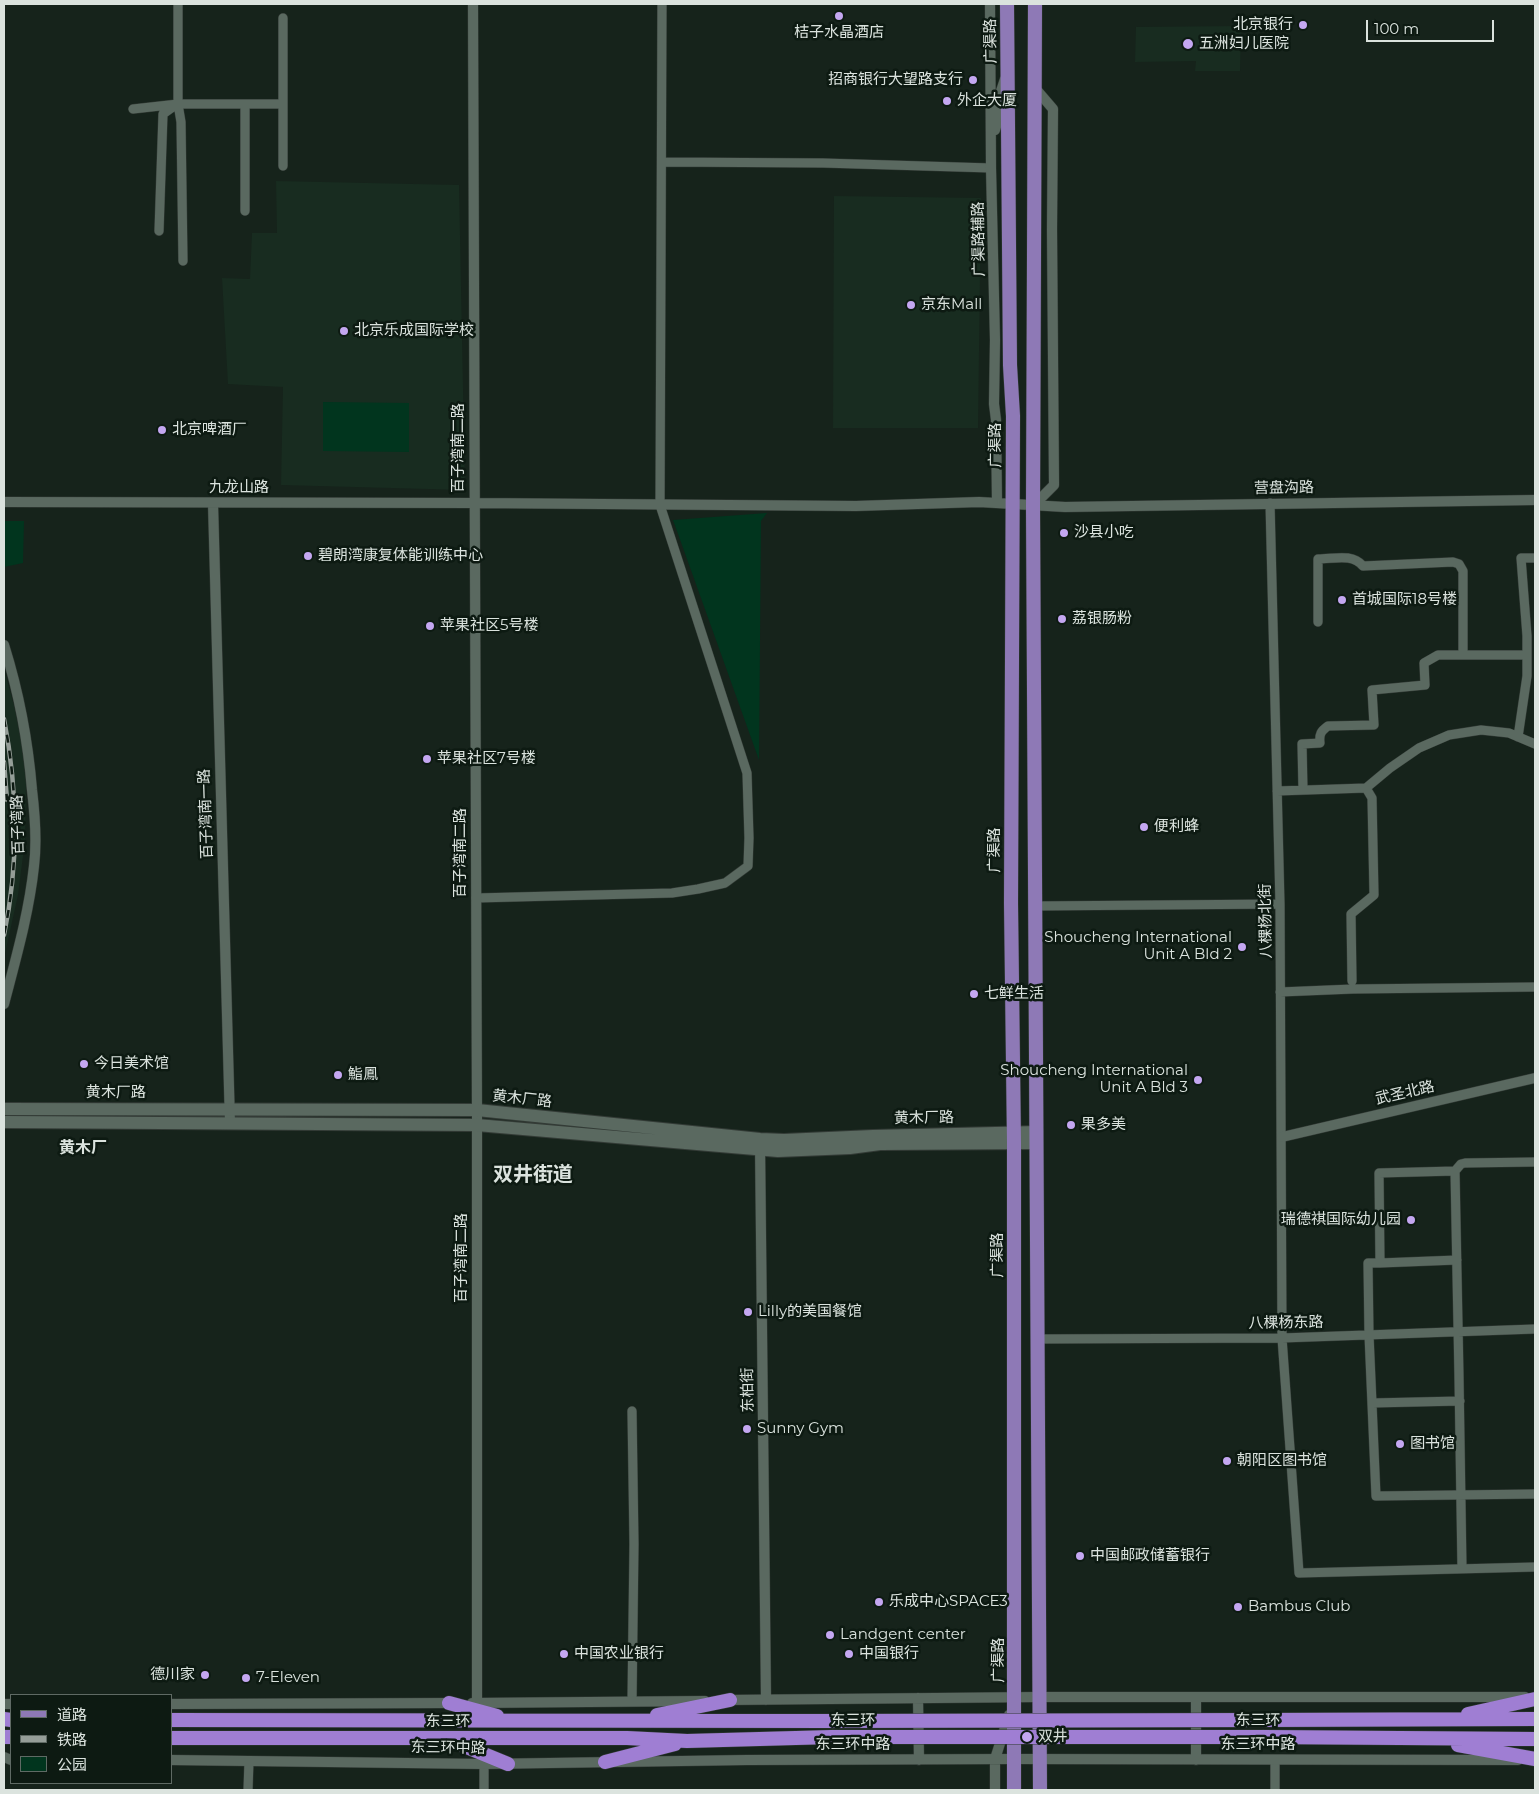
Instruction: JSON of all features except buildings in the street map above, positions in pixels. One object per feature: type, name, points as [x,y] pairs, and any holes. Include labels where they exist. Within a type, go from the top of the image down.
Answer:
[{"type":"highway","points":[[1443,1720],[1535,1698]]},
{"type":"highway","points":[[628,1721],[730,1700]]},
{"type":"highway","points":[[449,1703],[517,1721]]},
{"type":"highway","name":"东三环","points":[[172,1720],[1535,1719]]},
{"type":"highway","name":"东三环","points":[[172,1738],[627,1738],[688,1741],[832,1737],[1535,1739]]},
{"type":"highway","points":[[444,1738],[508,1764]]},
{"type":"highway","points":[[1418,1738],[1535,1760]]},
{"type":"highway","points":[[605,1762],[688,1741]]},
{"type":"main road","name":"广渠路","points":[[1007,4],[1010,365],[1013,416],[1011,903],[1014,1138],[1014,1790]]},
{"type":"main road","points":[[1035,4],[1033,506],[1040,1790]]},
{"type":"main road","name":"黄木厂路","points":[[4,1109],[477,1110],[760,1144]]},
{"type":"main road","name":"黄木厂路","points":[[4,1122],[477,1125],[760,1144],[818,1139],[1037,1138]]},
{"type":"street","points":[[178,4],[178,104],[181,122],[183,261]]},
{"type":"street","name":"百子湾南二路","points":[[473,4],[477,1703]]},
{"type":"street","points":[[476,898],[672,893],[725,883],[748,866],[747,773],[660,505],[663,162],[662,4]]},
{"type":"street","name":"广渠路辅路","points":[[990,4],[991,168],[996,340],[994,404],[996,420],[997,503]]},
{"type":"street","points":[[283,18],[283,166]]},
{"type":"street","points":[[992,142],[999,117],[1000,94],[1008,73]]},
{"type":"street","points":[[1033,506],[1054,484],[1052,229],[1054,109],[1035,88]]},
{"type":"street","points":[[159,230],[162,114],[178,104]]},
{"type":"street","points":[[133,110],[178,104],[283,104]]},
{"type":"street","points":[[245,104],[245,212]]},
{"type":"street","points":[[663,162],[823,163],[991,168]]},
{"type":"street","name":"营盘沟路","points":[[660,505],[856,506],[979,502],[1065,508],[1270,503],[1535,500]]},
{"type":"street","name":"九龙山路","points":[[4,502],[660,505]]},
{"type":"street","name":"百子湾南一路","points":[[213,503],[230,1124]]},
{"type":"street","name":"八棵杨北街","points":[[1270,503],[1280,904],[1282,1338],[1299,1573],[1462,1569]]},
{"type":"street","points":[[1318,622],[1318,559],[1351,558],[1358,560],[1363,566],[1453,562],[1459,564],[1462,571],[1463,655]]},
{"type":"street","points":[[1519,732],[1527,676],[1521,558],[1535,558]]},
{"type":"street","name":"百子湾路","points":[[4,645],[14,675],[24,718],[34,812],[34,864],[28,907],[4,1004]]},
{"type":"street","points":[[1303,790],[1302,744],[1320,743],[1322,730],[1328,726],[1374,725],[1372,690],[1425,685],[1424,663],[1438,655],[1527,655]]},
{"type":"street","points":[[1518,696],[1519,732]]},
{"type":"street","points":[[1277,791],[1366,788],[1390,768],[1419,748],[1449,735],[1481,730],[1519,732],[1535,744]]},
{"type":"street","points":[[1352,981],[1351,914],[1374,895],[1372,798],[1366,788]]},
{"type":"street","points":[[1035,906],[1280,904]]},
{"type":"street","points":[[1280,992],[1352,989],[1535,987]]},
{"type":"street","name":"武圣北路","points":[[1282,1137],[1535,1078]]},
{"type":"street","name":"东柏街","points":[[760,1144],[766,1700]]},
{"type":"street","points":[[1535,1162],[1465,1163],[1461,1164],[1455,1171],[1462,1569],[1535,1568]]},
{"type":"street","points":[[1380,1263],[1379,1173],[1455,1171]]},
{"type":"street","points":[[1457,1260],[1368,1263],[1368,1335],[1376,1496],[1535,1494]]},
{"type":"street","name":"八棵杨东路","points":[[1038,1339],[1282,1338],[1535,1329]]},
{"type":"street","points":[[1372,1403],[1460,1401]]},
{"type":"street","points":[[632,1411],[634,1544],[632,1701]]},
{"type":"street","points":[[995,1790],[995,1759],[1015,1697]]},
{"type":"street","points":[[172,1704],[477,1703],[1015,1697],[1535,1698]]},
{"type":"street","points":[[1196,1697],[1196,1760]]},
{"type":"street","points":[[918,1698],[919,1760]]},
{"type":"street","name":"东三环中路","points":[[172,1760],[508,1764],[995,1759],[1535,1760]]},
{"type":"street","points":[[1275,1760],[1275,1790]]},
{"type":"street","points":[[248,1790],[249,1761]]},
{"type":"street","points":[[484,1764],[484,1790]]},
{"type":"shaded area","name":"五洲妇儿医院","points":[[1241,26],[1240,71],[1195,71],[1196,61],[1135,62],[1136,27]]},
{"type":"shaded area","name":"北京乐成国际学校","points":[[276,181],[459,185],[465,490],[281,485],[283,387],[228,384],[222,278],[250,279],[252,233],[277,233]]},
{"type":"shaded area","name":"京东Mall","points":[[834,196],[981,198],[978,428],[833,428]]},
{"type":"shaded area","points":[[4,670],[14,705],[22,745],[26,783],[25,840],[18,895],[4,958]]},
{"type":"green space","points":[[323,402],[409,403],[409,452],[323,451]]},
{"type":"green space","points":[[767,513],[761,521],[759,760],[673,520]]},
{"type":"green space","points":[[4,521],[24,521],[23,563],[4,567]]},
{"type":"railway","points":[[4,719],[12,773],[15,827],[12,881],[4,935]]},
{"type":"railway","points":[[4,762],[7,800]]},
{"type":"place","name":"桔子水晶酒店","points":[[839,16]]},
{"type":"place","name":"北京银行","points":[[1303,25]]},
{"type":"place","name":"五洲妇儿医院","points":[[1188,44]]},
{"type":"place","name":"招商银行大望路支行","points":[[973,80]]},
{"type":"place","name":"外企大厦","points":[[947,101]]},
{"type":"place","name":"京东Mall","points":[[911,305]]},
{"type":"place","name":"北京乐成国际学校","points":[[344,331]]},
{"type":"place","name":"北京啤酒厂","points":[[162,430]]},
{"type":"place","name":"沙县小吃","points":[[1064,533]]},
{"type":"place","name":"碧朗湾康复体能训练中心","points":[[308,556]]},
{"type":"place","name":"首城国际18号楼","points":[[1342,600]]},
{"type":"place","name":"荔银肠粉","points":[[1062,619]]},
{"type":"place","name":"苹果社区5号楼","points":[[430,626]]},
{"type":"place","name":"苹果社区7号楼","points":[[427,759]]},
{"type":"place","name":"便利蜂","points":[[1144,827]]},
{"type":"place","name":"Shoucheng International Unit A Bld 2","points":[[1242,947]]},
{"type":"place","name":"七鲜生活","points":[[974,994]]},
{"type":"place","name":"今日美术馆","points":[[84,1064]]},
{"type":"place","name":"鮨鳳","points":[[338,1075]]},
{"type":"place","name":"Shoucheng International Unit A Bld 3","points":[[1198,1080]]},
{"type":"place","name":"果多美","points":[[1071,1125]]},
{"type":"place","name":"瑞德祺国际幼儿园","points":[[1411,1220]]},
{"type":"place","name":"Lilly的美国餐馆","points":[[748,1312]]},
{"type":"place","name":"Sunny Gym","points":[[747,1429]]},
{"type":"place","name":"图书馆","points":[[1400,1444]]},
{"type":"place","name":"朝阳区图书馆","points":[[1227,1461]]},
{"type":"place","name":"中国邮政储蓄银行","points":[[1080,1556]]},
{"type":"place","name":"乐成中心SPACE3","points":[[879,1602]]},
{"type":"place","name":"Bambus Club","points":[[1238,1607]]},
{"type":"place","name":"Landgent center","points":[[830,1635]]},
{"type":"place","name":"中国农业银行","points":[[564,1654]]},
{"type":"place","name":"中国银行","points":[[849,1654]]},
{"type":"place","name":"德川家","points":[[205,1675]]},
{"type":"place","name":"7-Eleven","points":[[246,1678]]},
{"type":"place","name":"双井","points":[[1027,1737]]},
{"type":"district","name":"黄木厂","points":[[83,1148]]},
{"type":"district","name":"双井街道","points":[[533,1175]]}]
